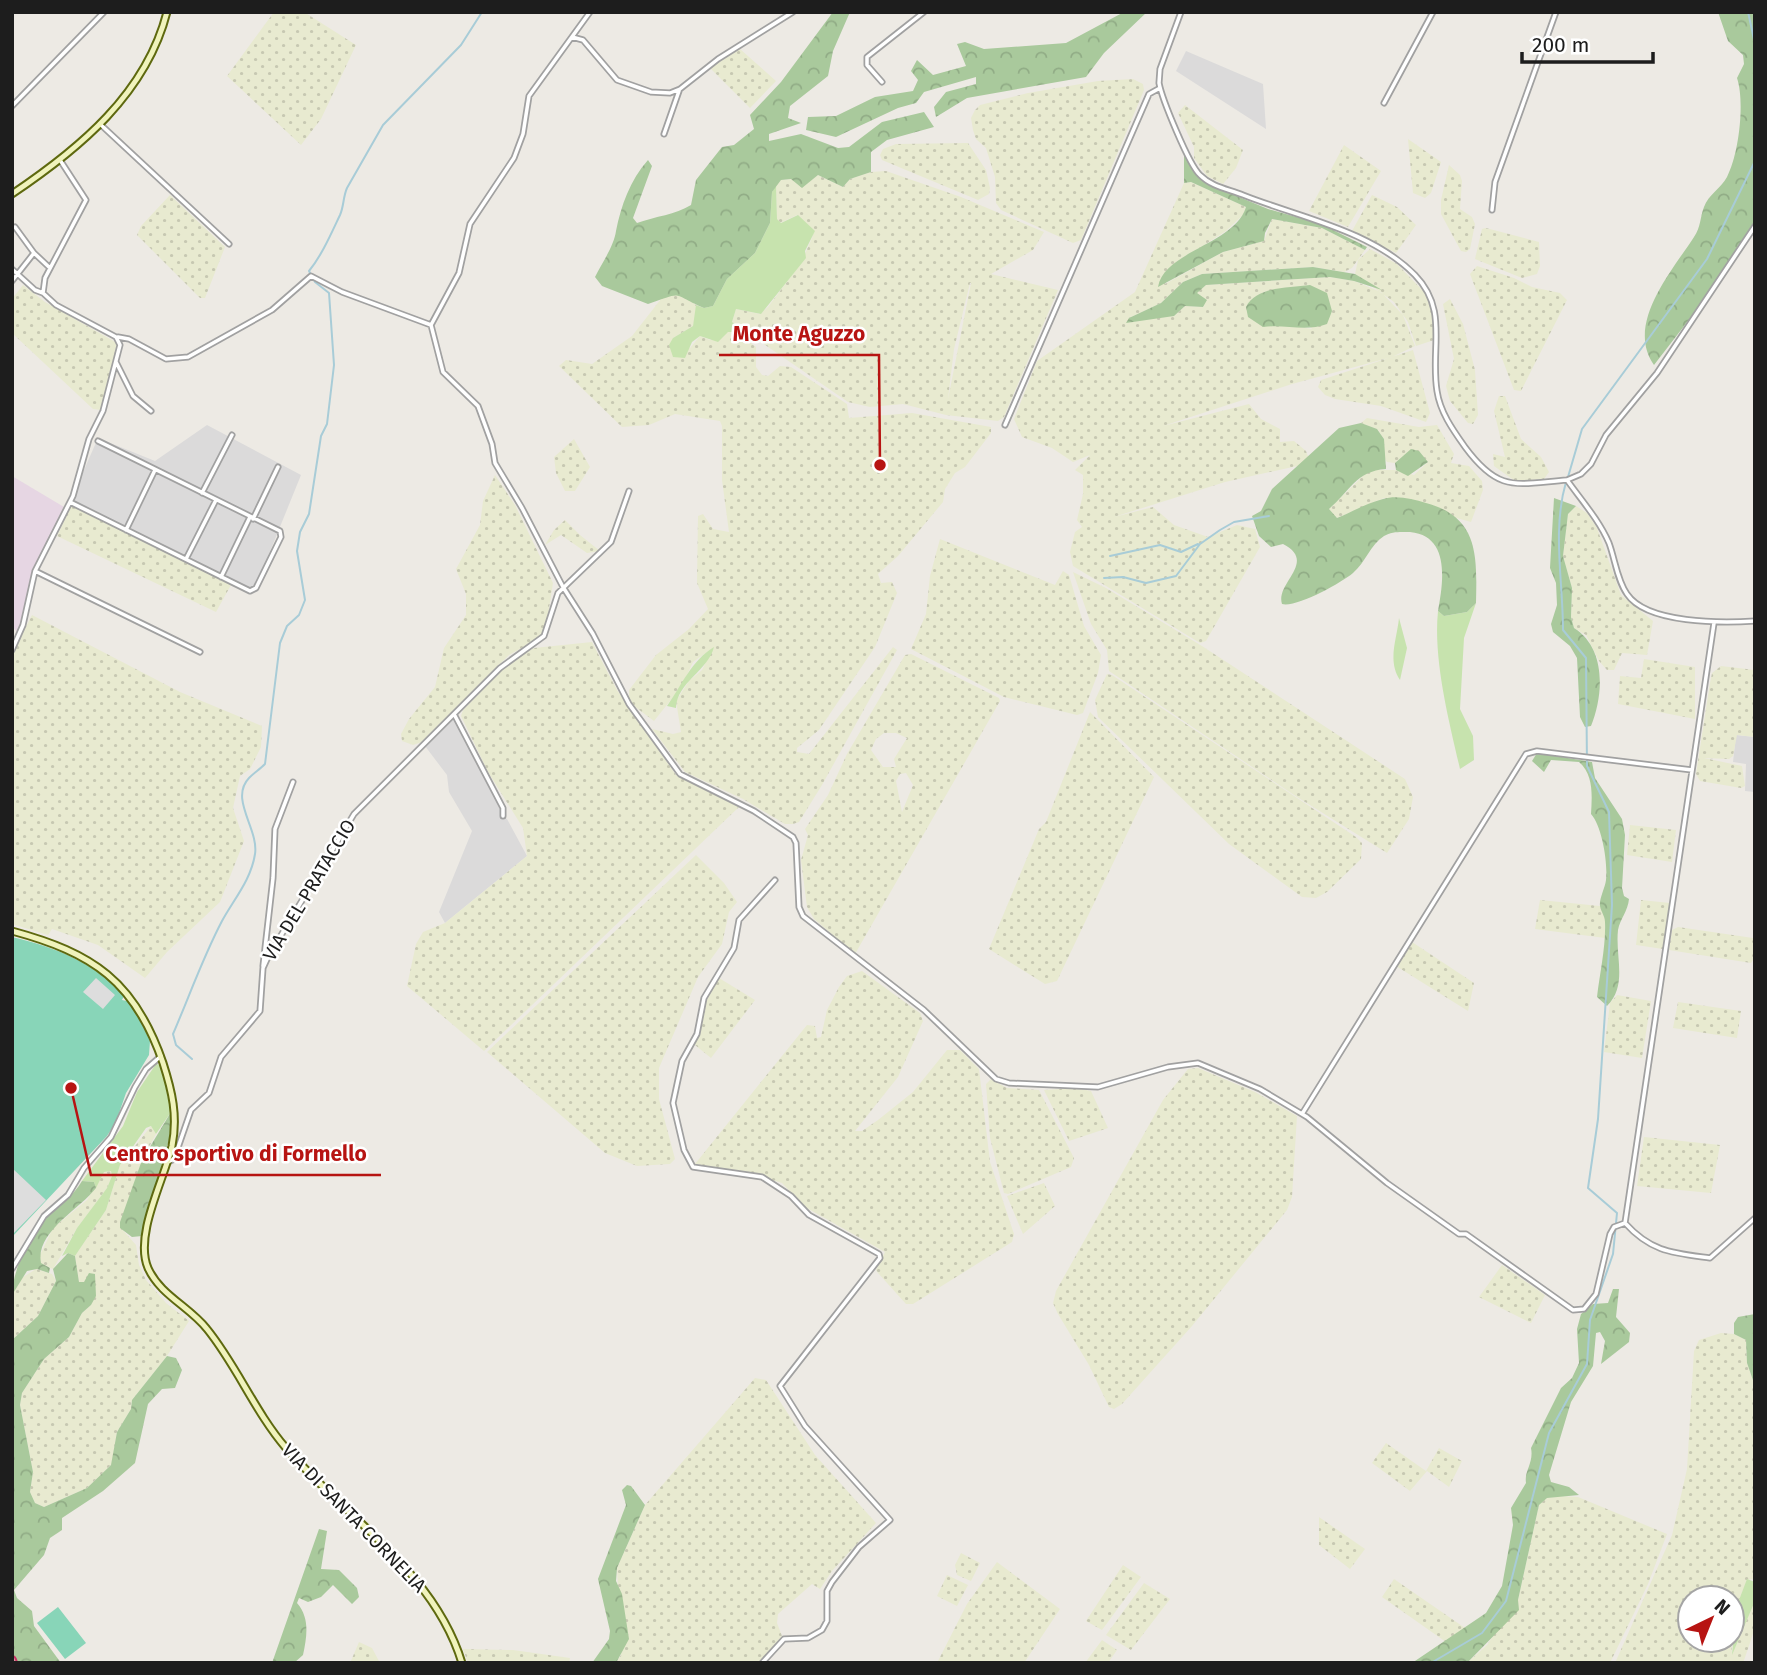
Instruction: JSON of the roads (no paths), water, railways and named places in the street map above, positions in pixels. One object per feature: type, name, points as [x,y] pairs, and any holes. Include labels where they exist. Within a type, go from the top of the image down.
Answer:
[{"type":"street","points":[[12,106],[104,12]]},
{"type":"street","points":[[12,194],[60,160],[100,124],[135,82],[155,48],[167,12]]},
{"type":"street","points":[[590,12],[529,96],[523,134],[514,158],[470,224],[460,271],[431,326],[440,368],[478,406],[492,444],[495,463],[563,587],[593,635],[627,701],[674,768],[689,779],[754,811],[795,839],[799,905],[803,916],[924,1010],[996,1079],[1010,1084],[1098,1087],[1168,1067],[1198,1063],[1260,1089],[1302,1114],[1403,1195],[1459,1234],[1466,1234],[1573,1310],[1584,1309],[1594,1300],[1611,1231],[1625,1223]]},
{"type":"street","points":[[572,37],[583,40],[617,80],[656,93],[680,89],[718,59],[793,12]]},
{"type":"street","points":[[882,82],[867,64],[867,57],[924,12]]},
{"type":"street","points":[[1181,12],[1160,72],[1160,88],[1191,163],[1201,177],[1218,187],[1272,208],[1329,224],[1394,258],[1419,280],[1431,297],[1437,317],[1436,380],[1439,402],[1455,433],[1487,473],[1506,482],[1567,480],[1590,466],[1606,435],[1657,373],[1755,226]]},
{"type":"street","points":[[1384,103],[1433,12]]},
{"type":"street","points":[[1492,210],[1495,181],[1556,12]]},
{"type":"street","points":[[1005,425],[1149,94],[1160,88]]},
{"type":"street","points":[[664,134],[680,89]]},
{"type":"street","points":[[100,124],[229,244]]},
{"type":"street","points":[[44,293],[43,284],[50,268],[86,199],[60,160]]},
{"type":"street","points":[[15,227],[34,253],[50,268]]},
{"type":"street","points":[[12,281],[34,253]]},
{"type":"street","points":[[12,269],[56,305],[116,337],[129,339],[166,359],[183,358],[276,307],[307,279],[314,276],[342,292],[431,326]]},
{"type":"street","points":[[12,650],[23,625],[35,571],[70,502],[89,439],[104,409],[120,345],[116,337]]},
{"type":"street","points":[[116,362],[133,396],[151,411]]},
{"type":"street","points":[[202,493],[232,435]]},
{"type":"street","points":[[70,502],[248,590],[256,588],[282,534],[98,441]]},
{"type":"street","points":[[221,577],[278,467]]},
{"type":"street","points":[[126,530],[155,470]]},
{"type":"street","points":[[1567,480],[1601,529],[1630,598],[1649,610],[1714,623],[1755,621]]},
{"type":"street","points":[[563,587],[610,544],[629,491]]},
{"type":"street","points":[[186,559],[216,500]]},
{"type":"street","points":[[35,571],[200,652]]},
{"type":"street","name":"VIA DEL PRATACCIO","points":[[167,1162],[172,1163],[174,1159],[191,1110],[209,1093],[221,1057],[260,1011],[263,968],[354,814],[513,657],[544,636],[554,603],[563,587]]},
{"type":"street","points":[[1625,1223],[1714,623]]},
{"type":"street","points":[[454,714],[503,808],[503,816]]},
{"type":"street","points":[[1302,1114],[1526,754],[1537,751],[1692,770]]},
{"type":"street","points":[[263,968],[275,860],[275,829],[289,800],[293,782]]},
{"type":"street","points":[[762,1663],[784,1639],[808,1638],[822,1630],[828,1621],[828,1590],[832,1582],[859,1547],[890,1520],[805,1426],[780,1386],[880,1258],[879,1254],[809,1215],[791,1196],[766,1179],[693,1167],[684,1150],[673,1103],[682,1061],[697,1034],[703,1001],[734,948],[739,920],[775,880]]},
{"type":"street","points":[[12,931],[68,948],[106,971],[134,1002],[161,1056],[146,1069],[135,1087],[111,1138],[84,1168],[68,1195],[44,1216],[12,1269]]},
{"type":"street","name":"VIA DI SANTA CORNELIA","points":[[161,1056],[175,1109],[167,1162],[145,1236],[145,1252],[150,1272],[166,1292],[205,1326],[285,1447],[418,1581],[446,1625],[462,1663]]},
{"type":"street","points":[[1625,1223],[1653,1248],[1711,1258],[1755,1218]]},
{"type":"waterway","points":[[192,1059],[176,1045],[173,1034],[215,935],[246,881],[253,863],[255,844],[242,795],[249,778],[265,764],[280,643],[287,626],[299,615],[305,600],[297,551],[300,532],[309,514],[321,436],[327,424],[334,365],[329,293],[315,282],[309,271],[340,215],[347,188],[383,125],[461,45],[482,12]]},
{"type":"waterway","points":[[1748,12],[1755,44]]},
{"type":"waterway","points":[[1568,477],[1582,429],[1707,259],[1755,161]]},
{"type":"waterway","points":[[1431,1663],[1482,1633],[1506,1601],[1549,1433],[1587,1364],[1590,1320],[1613,1254],[1617,1213],[1588,1188],[1598,1119],[1612,905],[1609,812],[1587,766],[1586,658],[1563,630],[1559,537],[1566,482]]},
{"type":"waterway","points":[[1104,578],[1123,577],[1146,583],[1176,576],[1200,544],[1220,530],[1234,522],[1269,516]]},
{"type":"waterway","points":[[1110,556],[1160,545],[1181,552],[1198,544]]},
{"type":"place","name":"Monte Aguzzo","points":[[880,465]]},
{"type":"place","name":"Centro sportivo di Formello","points":[[71,1088]]}]
